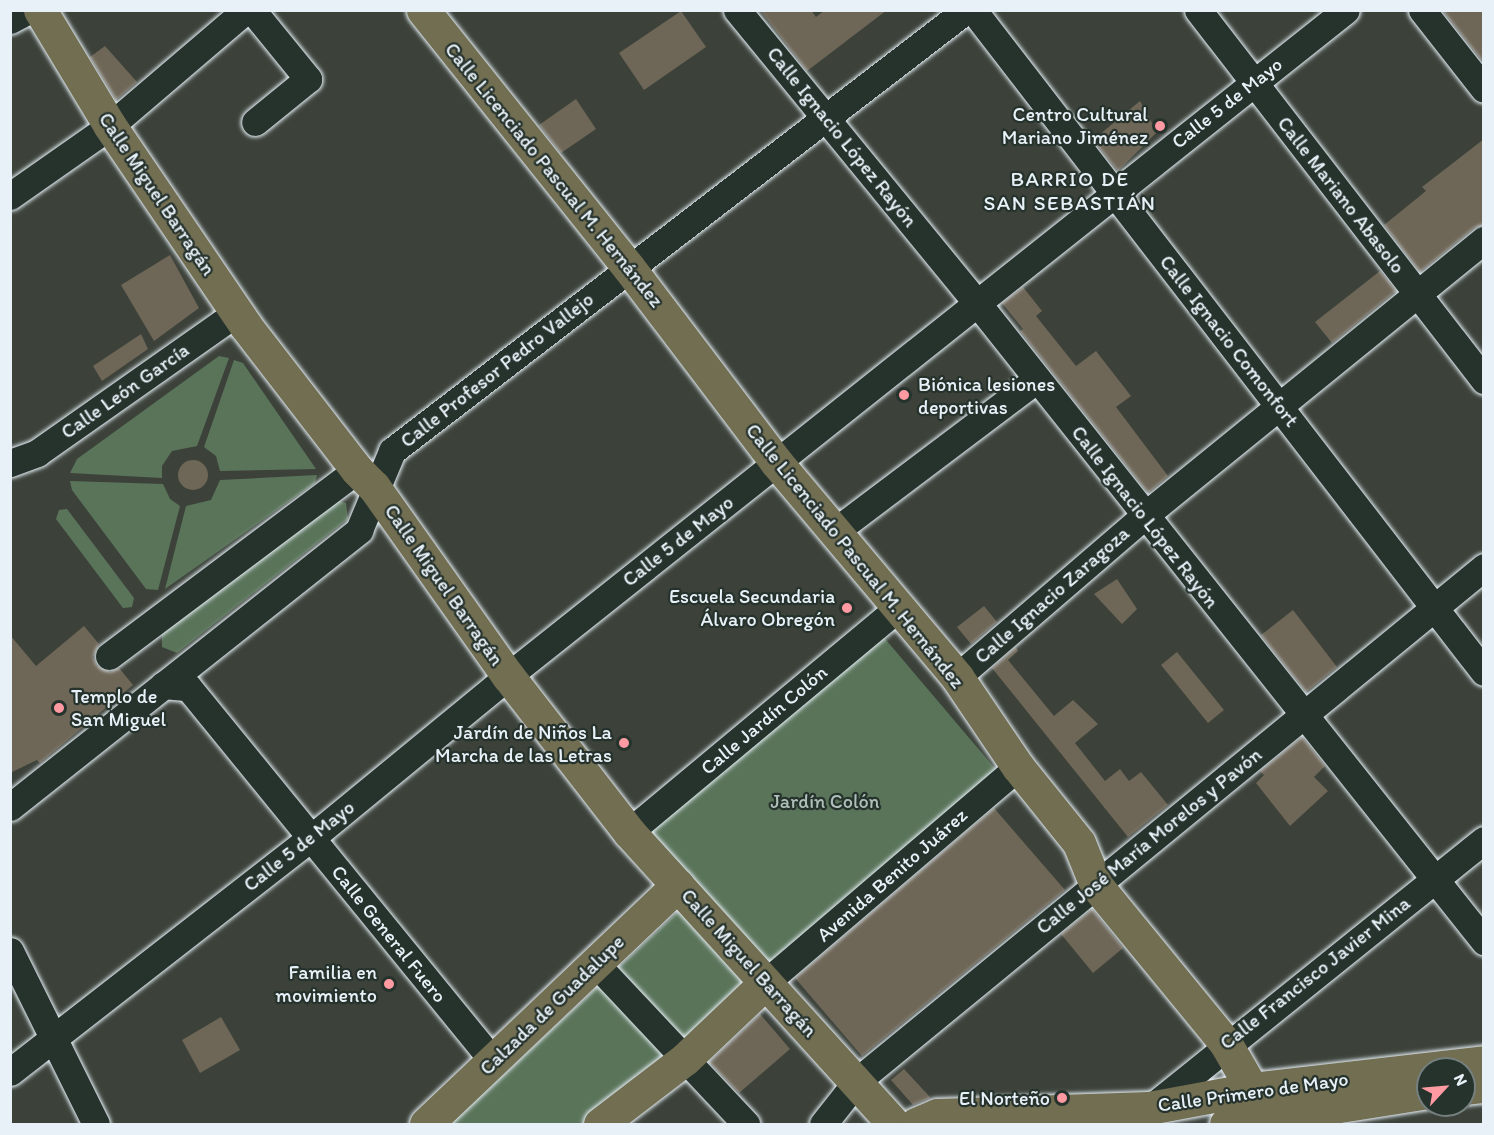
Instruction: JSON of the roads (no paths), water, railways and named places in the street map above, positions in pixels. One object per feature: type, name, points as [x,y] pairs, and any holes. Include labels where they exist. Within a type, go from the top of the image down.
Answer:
[{"type":"main road","name":"Calle Miguel Barragán","points":[[40,10],[110,126],[236,313],[366,479],[508,676],[629,832],[857,1081],[894,1125]]},
{"type":"main road","name":"Calle Licenciado Pascual M. Hernández","points":[[423,10],[629,268],[777,463],[957,677],[1018,767],[1079,843],[1096,885],[1226,1044],[1255,1104]]},
{"type":"main road","name":"Calzada de Guadalupe","points":[[426,1125],[678,885]]},
{"type":"main road","points":[[600,1125],[685,1059],[765,983]]},
{"type":"main road","name":"Calle Primero de Mayo","points":[[916,1125],[937,1115],[1145,1116],[1255,1104],[1374,1087],[1416,1086]]},
{"type":"main road","name":"Calle Primero de Mayo","points":[[1226,1125],[1255,1104]]},
{"type":"street","points":[[10,20],[28,10]]},
{"type":"street","points":[[10,196],[110,126],[246,10]]},
{"type":"street","points":[[252,10],[308,79],[255,122]]},
{"type":"street","name":"Calle Ignacio López Rayón","points":[[737,10],[826,115],[978,303],[1302,716],[1484,941]]},
{"type":"street","name":"Calle Profesor Pedro Vallejo","points":[[10,807],[359,530],[366,479],[392,451],[826,115],[966,10]]},
{"type":"street","name":"Calle Ignacio Comonfort","points":[[973,10],[1484,672]]},
{"type":"street","name":"Calle Mariano Abasolo","points":[[1198,10],[1484,380]]},
{"type":"street","name":"Calle 5 de Mayo","points":[[10,1072],[311,838],[508,676],[1346,10]]},
{"type":"street","points":[[1422,10],[1484,89]]},
{"type":"street","name":"Calle Ignacio Zaragoza","points":[[957,677],[1144,516],[1484,240]]},
{"type":"street","name":"Calle León García","points":[[10,463],[37,453],[236,313]]},
{"type":"street","points":[[834,532],[1037,379]]},
{"type":"street","points":[[109,656],[366,479]]},
{"type":"street","name":"Calle José María Morelos y Pavón","points":[[823,1125],[857,1081],[1484,567]]},
{"type":"street","name":"Calle Jardín Colón","points":[[629,832],[898,608]]},
{"type":"street","name":"Calle General Fuero","points":[[163,685],[188,687],[493,1061]]},
{"type":"street","name":"Avenida Benito Juárez","points":[[765,983],[1018,767]]},
{"type":"street","name":"Calle Francisco Javier Mina","points":[[1145,1116],[1226,1044],[1484,840]]},
{"type":"street","points":[[10,951],[96,1125]]},
{"type":"street","points":[[595,963],[747,1125]]},
{"type":"place","name":"Centro Cultural Mariano Jiménez","points":[[1160,126]]},
{"type":"place","name":"Biónica lesiones deportivas","points":[[904,395]]},
{"type":"place","name":"Escuela Secundaria Álvaro Obregón","points":[[847,608]]},
{"type":"place","name":"Templo de San Miguel","points":[[59,708]]},
{"type":"place","name":"Jardín de Niños La Marcha de las Letras","points":[[624,743]]},
{"type":"place","name":"Familia en movimiento","points":[[389,984]]},
{"type":"place","name":"El Norteño","points":[[1062,1098]]},
{"type":"district","name":"BARRIO DE SAN SEBASTIÁN","points":[[1070,191]]},
{"type":"park label","name":"Jardín Colón","points":[[825,801]]}]
